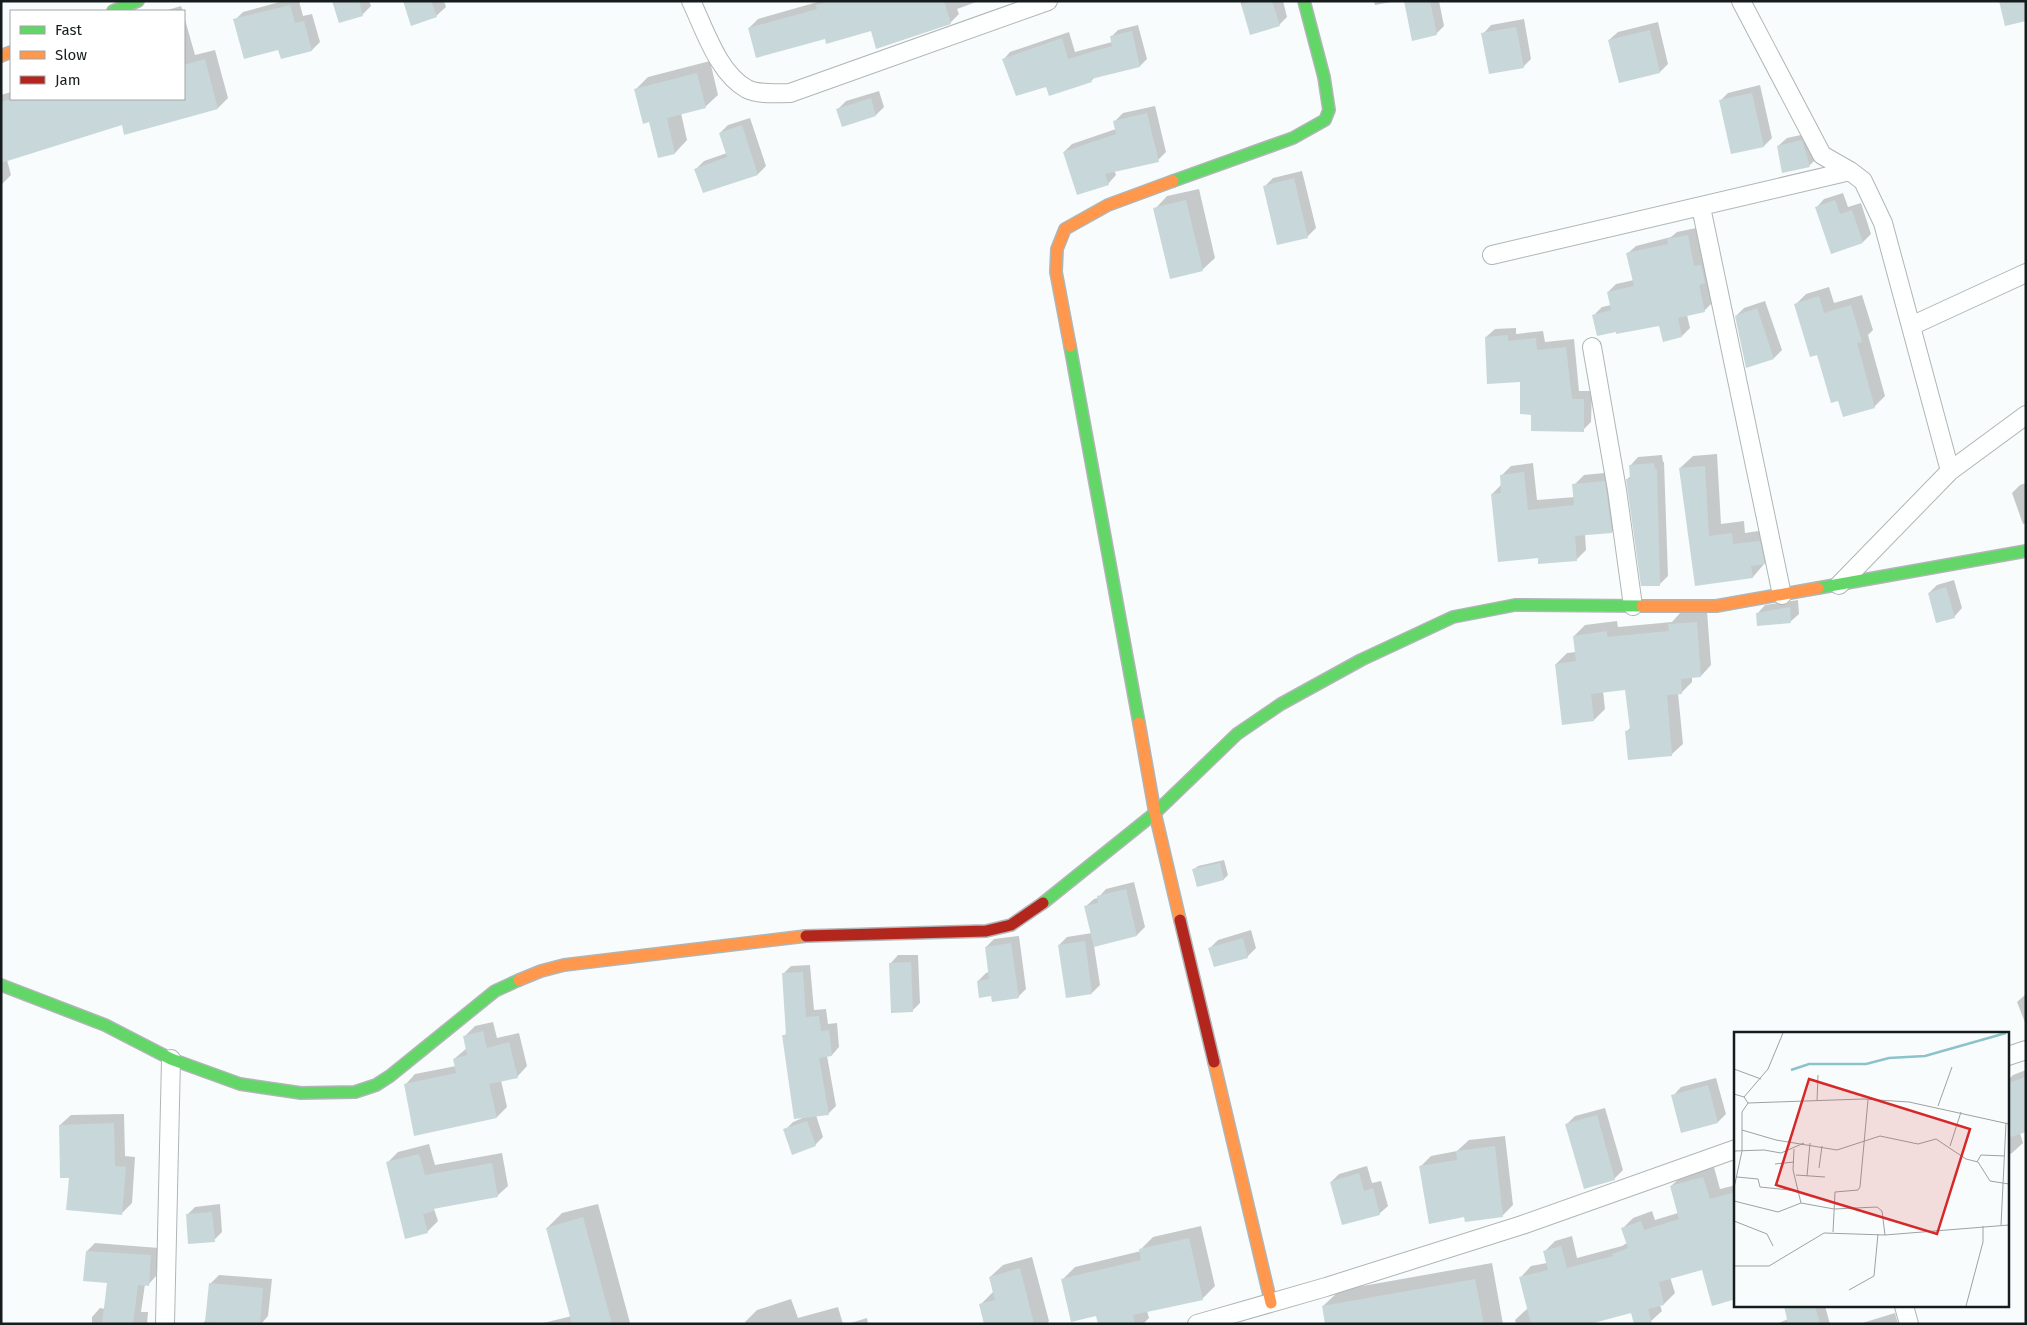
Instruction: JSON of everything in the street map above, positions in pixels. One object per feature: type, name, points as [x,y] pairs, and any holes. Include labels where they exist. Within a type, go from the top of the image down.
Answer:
[{"type":"street","points":[[116,10],[138,1]]},
{"type":"street","points":[[691,1],[725,70],[748,89],[768,94],[790,93],[1048,1]]},
{"type":"street","points":[[1271,1303],[1155,813],[1056,272],[1057,249],[1066,229],[1108,205],[1293,138],[1325,120],[1329,110],[1324,77],[1304,1]]},
{"type":"street","points":[[1748,2],[1822,155],[1863,181],[1883,223],[1950,471]]},
{"type":"street","points":[[1492,255],[1850,171]]},
{"type":"street","points":[[1701,206],[1782,595]]},
{"type":"street","points":[[1911,326],[2026,273]]},
{"type":"street","points":[[1592,347],[1618,490],[1633,606]]},
{"type":"street","points":[[1839,585],[1950,471],[2026,415]]},
{"type":"street","points":[[1,985],[105,1025],[171,1059],[240,1084],[301,1093],[355,1092],[376,1085],[390,1076],[495,991],[541,971],[564,965],[818,935],[986,931],[1011,925],[1029,914],[1155,813],[1237,734],[1281,704],[1361,660],[1453,617],[1515,606],[1716,606],[1977,562],[2026,551]]},
{"type":"street","points":[[2010,1055],[2026,1050]]},
{"type":"street","points":[[165,1324],[171,1059]]},
{"type":"street","points":[[1197,1324],[1522,1225],[1734,1150]]},
{"type":"street","points":[[1905,1308],[1909,1324]]},
{"type":"building","points":[[332,1],[359,1],[363,16],[339,23]]},
{"type":"building","points":[[403,1],[431,1],[437,17],[411,26]]},
{"type":"building","points":[[830,1],[944,1],[951,24],[876,49],[871,31],[826,44],[825,39],[756,58],[748,28],[817,9],[816,5]]},
{"type":"building","points":[[1252,1],[1272,1],[1280,26],[1250,35],[1241,4]]},
{"type":"building","points":[[1404,1],[1430,1],[1437,35],[1412,41]]},
{"type":"building","points":[[1999,1],[2026,1],[2026,21],[2005,26]]},
{"type":"building","points":[[290,5],[295,23],[304,21],[312,51],[281,59],[278,50],[244,59],[233,19]]},
{"type":"building","points":[[1516,27],[1524,68],[1489,74],[1481,33]]},
{"type":"building","points":[[1650,30],[1660,73],[1619,83],[1608,40]]},
{"type":"building","points":[[1132,31],[1140,67],[1091,79],[1092,82],[1049,96],[1046,87],[1016,96],[1002,59],[1062,38],[1068,59],[1112,46],[1110,36]]},
{"type":"building","points":[[205,59],[218,109],[124,135],[122,125],[1,163],[1,102],[10,99],[185,100],[185,65]]},
{"type":"building","points":[[697,73],[706,108],[667,118],[675,154],[658,158],[649,122],[643,124],[634,89]]},
{"type":"building","points":[[1752,93],[1764,147],[1731,154],[1719,100]]},
{"type":"building","points":[[871,98],[876,116],[842,127],[836,109]]},
{"type":"building","points":[[1147,113],[1159,162],[1105,174],[1109,185],[1077,195],[1063,152],[1116,134],[1113,121]]},
{"type":"building","points":[[742,125],[758,175],[703,193],[694,169],[727,157],[719,133]]},
{"type":"building","points":[[1802,140],[1810,167],[1782,173],[1777,146]]},
{"type":"building","points":[[1294,178],[1308,238],[1277,245],[1263,186]]},
{"type":"building","points":[[1186,200],[1203,271],[1170,279],[1153,208]]},
{"type":"building","points":[[1835,200],[1840,214],[1852,210],[1863,243],[1831,254],[1815,207]]},
{"type":"building","points":[[1688,235],[1694,266],[1701,265],[1705,283],[1699,285],[1705,312],[1678,318],[1682,337],[1663,342],[1659,326],[1597,336],[1592,315],[1611,310],[1607,292],[1634,286],[1626,253],[1668,244],[1667,239]]},
{"type":"building","points":[[1819,296],[1824,313],[1851,305],[1862,342],[1857,343],[1875,408],[1843,417],[1838,401],[1831,403],[1817,355],[1810,357],[1794,304]]},
{"type":"building","points":[[1757,308],[1774,359],[1746,368],[1735,316]]},
{"type":"building","points":[[1508,335],[1508,341],[1536,338],[1537,350],[1566,347],[1572,399],[1584,399],[1584,432],[1531,431],[1531,415],[1520,414],[1520,382],[1487,384],[1485,337]]},
{"type":"building","points":[[1654,463],[1655,469],[1657,469],[1660,586],[1641,586],[1626,479],[1630,479],[1629,465]]},
{"type":"building","points":[[1705,466],[1709,536],[1732,533],[1733,544],[1760,541],[1765,564],[1751,566],[1753,578],[1695,586],[1679,468]]},
{"type":"building","points":[[1524,472],[1528,510],[1574,505],[1572,484],[1605,481],[1612,533],[1575,536],[1577,561],[1538,564],[1538,558],[1498,562],[1491,494],[1501,493],[1500,475]]},
{"type":"building","points":[[1946,587],[1955,618],[1936,623],[1928,593]]},
{"type":"building","points":[[1790,607],[1791,623],[1757,626],[1756,613]]},
{"type":"building","points":[[1697,622],[1701,677],[1681,679],[1682,694],[1667,695],[1672,756],[1628,760],[1625,731],[1630,730],[1625,690],[1591,694],[1594,721],[1562,725],[1555,664],[1576,661],[1573,636],[1607,631],[1607,637],[1669,631],[1668,624]]},
{"type":"building","points":[[1220,863],[1224,880],[1197,887],[1192,869]]},
{"type":"building","points":[[1126,889],[1137,936],[1094,947],[1084,906],[1098,903],[1097,896]]},
{"type":"building","points":[[1243,938],[1248,958],[1214,967],[1208,948]]},
{"type":"building","points":[[1085,941],[1092,994],[1066,998],[1058,945]]},
{"type":"building","points":[[1011,943],[1019,998],[992,1002],[991,996],[979,998],[977,981],[989,979],[985,947]]},
{"type":"building","points":[[911,962],[913,1012],[891,1013],[889,963]]},
{"type":"building","points":[[803,972],[806,1017],[819,1016],[821,1031],[829,1030],[832,1056],[819,1058],[829,1115],[794,1119],[782,1035],[786,1035],[782,973]]},
{"type":"building","points":[[483,1031],[487,1048],[509,1042],[518,1078],[489,1084],[497,1118],[414,1136],[404,1084],[456,1073],[453,1059],[467,1055],[463,1036]]},
{"type":"building","points":[[2026,1077],[2026,1132],[2010,1137],[2010,1082]]},
{"type":"building","points":[[1708,1085],[1718,1123],[1681,1133],[1671,1095]]},
{"type":"building","points":[[1597,1115],[1615,1180],[1584,1189],[1565,1124]]},
{"type":"building","points":[[807,1121],[816,1146],[792,1155],[783,1129]]},
{"type":"building","points":[[114,1123],[115,1166],[126,1167],[122,1215],[66,1210],[69,1178],[60,1178],[59,1125]]},
{"type":"building","points":[[1495,1146],[1503,1217],[1465,1222],[1464,1217],[1429,1224],[1419,1166],[1457,1160],[1456,1151]]},
{"type":"building","points":[[419,1154],[425,1175],[492,1163],[498,1197],[433,1209],[434,1211],[423,1214],[428,1233],[405,1239],[386,1162]]},
{"type":"building","points":[[1359,1173],[1364,1191],[1373,1188],[1380,1215],[1342,1225],[1330,1182]]},
{"type":"building","points":[[1703,1177],[1710,1199],[1734,1193],[1734,1300],[1712,1306],[1702,1270],[1659,1282],[1664,1305],[1648,1309],[1652,1324],[1634,1324],[1631,1313],[1590,1324],[1531,1324],[1519,1277],[1548,1270],[1543,1251],[1561,1246],[1567,1268],[1613,1256],[1612,1254],[1628,1248],[1621,1228],[1641,1221],[1644,1230],[1679,1219],[1670,1186]]},
{"type":"building","points":[[212,1212],[215,1242],[188,1244],[186,1214]]},
{"type":"building","points":[[583,1217],[612,1324],[572,1324],[546,1228]]},
{"type":"building","points":[[1189,1238],[1203,1300],[1133,1315],[1135,1324],[1098,1324],[1096,1316],[1071,1322],[1061,1279],[1141,1260],[1139,1249]]},
{"type":"building","points":[[86,1251],[151,1255],[149,1286],[138,1285],[133,1324],[102,1324],[107,1283],[83,1281]]},
{"type":"building","points":[[1020,1268],[1034,1324],[984,1324],[979,1304],[995,1300],[989,1277]]},
{"type":"building","points":[[1475,1279],[1484,1324],[1325,1324],[1322,1306]]},
{"type":"building","points":[[209,1283],[263,1288],[260,1324],[205,1322]]},
{"type":"building","points":[[1784,1308],[1816,1308],[1820,1324],[1788,1324]]},
{"type":"traffic: fast","points":[[116,10],[138,1]]},
{"type":"traffic: fast","points":[[1173,181],[1293,138],[1325,120],[1329,110],[1324,77],[1304,1]]},
{"type":"traffic: fast","points":[[1070,346],[1139,723]]},
{"type":"traffic: fast","points":[[1818,588],[2026,551]]},
{"type":"traffic: fast","points":[[1043,903],[1155,813],[1237,734],[1281,704],[1361,660],[1453,617],[1515,605],[1642,606]]},
{"type":"traffic: fast","points":[[1,985],[105,1025],[171,1059],[240,1084],[301,1093],[355,1092],[376,1085],[390,1076],[495,991],[519,980]]},
{"type":"traffic: slow","points":[[1,56],[10,52]]},
{"type":"traffic: slow","points":[[1070,346],[1056,272],[1057,249],[1065,229],[1108,205],[1173,181]]},
{"type":"traffic: slow","points":[[1642,606],[1716,606],[1818,588]]},
{"type":"traffic: slow","points":[[1139,723],[1155,813],[1180,920]]},
{"type":"traffic: slow","points":[[519,980],[541,971],[564,965],[806,936]]},
{"type":"traffic: slow","points":[[1214,1062],[1271,1303]]},
{"type":"traffic: jam","points":[[806,936],[986,931],[1011,925],[1043,903]]},
{"type":"traffic: jam","points":[[1180,920],[1214,1062]]}]
